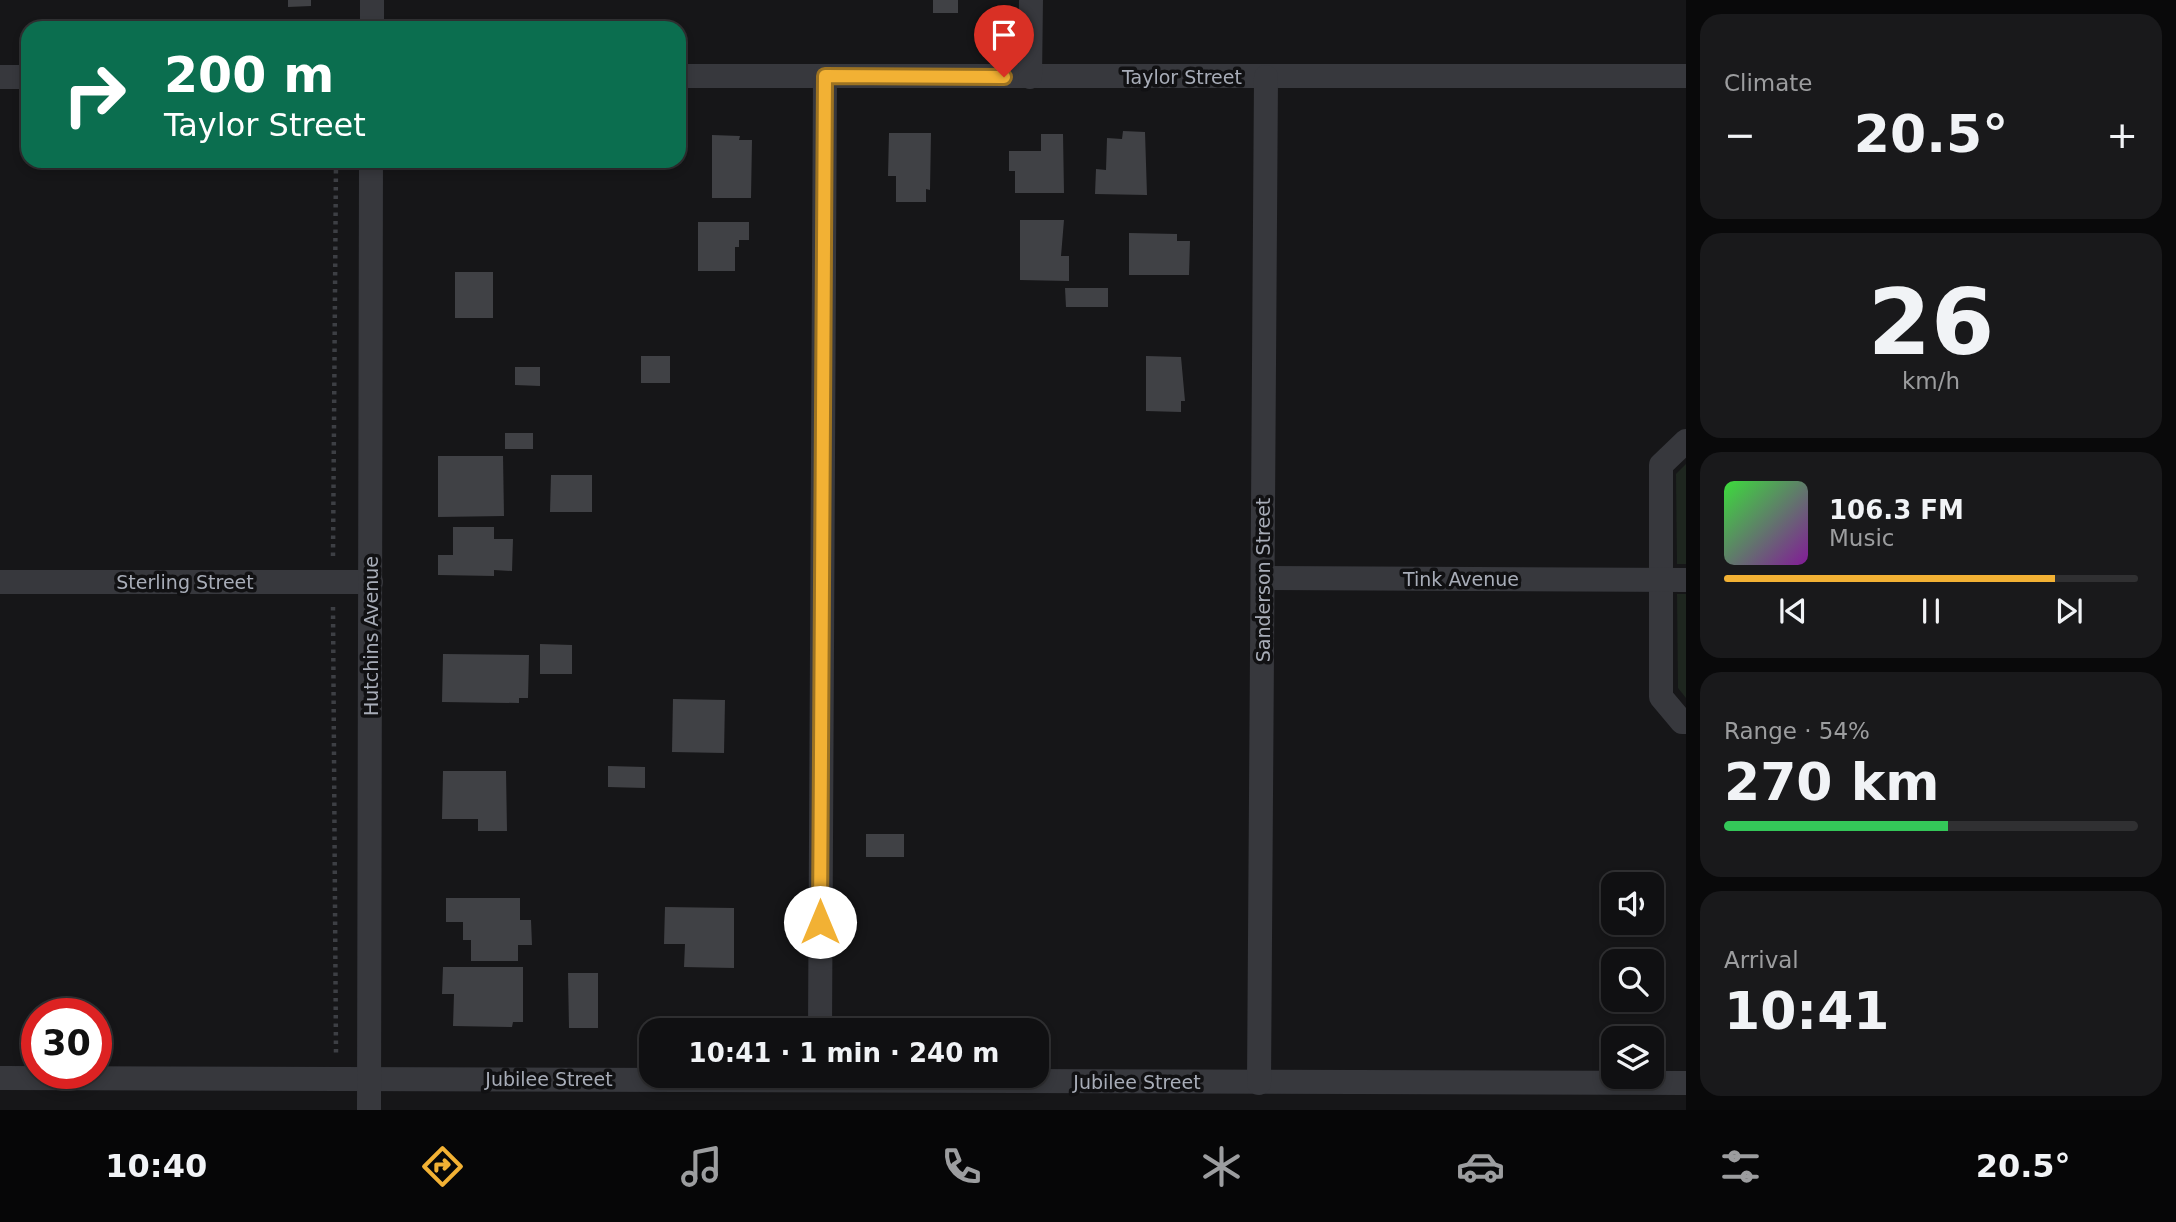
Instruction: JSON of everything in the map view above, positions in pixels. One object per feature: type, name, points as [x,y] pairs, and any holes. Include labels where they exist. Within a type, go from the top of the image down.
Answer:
[{"type":"street","points":[[372,0],[372,21]]},
{"type":"street","points":[[1030,77],[1031,0]]},
{"type":"street","points":[[0,76],[21,77]]},
{"type":"street","name":"Taylor Street","points":[[686,76],[1686,76]]},
{"type":"street","points":[[820,1018],[825,76]]},
{"type":"street","name":"Sanderson Street","points":[[1259,1083],[1266,77]]},
{"type":"street","name":"Hutchins Avenue","points":[[369,1110],[371,168]]},
{"type":"street","points":[[1686,441],[1661,465],[1660,580],[1661,697],[1682,722],[1686,722]]},
{"type":"street","name":"Tink Avenue","points":[[1263,578],[1686,580]]},
{"type":"street","name":"Sterling Street","points":[[0,582],[371,582]]},
{"type":"street","name":"Jubilee Street","points":[[0,1078],[639,1078]]},
{"type":"street","name":"Jubilee Street","points":[[1049,1081],[1686,1083]]},
{"type":"path","points":[[336,168],[333,582],[336,1078]]},
{"type":"shaded area","points":[[1686,464],[1686,564],[1677,564],[1676,474]]},
{"type":"shaded area","points":[[1677,594],[1686,594],[1686,698],[1678,688]]},
{"type":"building","points":[[288,0],[311,0],[311,6],[288,7]]},
{"type":"building","points":[[933,0],[958,0],[958,13],[933,13]]},
{"type":"building","points":[[1123,131],[1145,132],[1147,195],[1095,194],[1096,169],[1106,170],[1107,138],[1122,139]]},
{"type":"building","points":[[889,133],[931,133],[930,190],[926,189],[926,202],[896,202],[896,176],[888,176]]},
{"type":"building","points":[[1041,134],[1063,134],[1064,193],[1015,193],[1015,171],[1009,171],[1009,151],[1041,151]]},
{"type":"building","points":[[712,135],[740,136],[739,140],[752,140],[751,198],[712,198]]},
{"type":"building","points":[[1020,220],[1064,220],[1061,256],[1069,256],[1069,281],[1020,280]]},
{"type":"building","points":[[698,222],[749,222],[749,240],[739,240],[739,247],[735,247],[735,271],[698,271]]},
{"type":"building","points":[[1129,233],[1177,234],[1177,241],[1190,241],[1189,275],[1129,275]]},
{"type":"building","points":[[455,272],[493,272],[493,318],[455,318]]},
{"type":"building","points":[[1065,288],[1108,288],[1108,307],[1066,307]]},
{"type":"building","points":[[641,356],[670,356],[670,383],[641,383]]},
{"type":"building","points":[[1146,356],[1181,357],[1185,401],[1181,401],[1181,412],[1146,411]]},
{"type":"building","points":[[515,367],[540,367],[540,386],[515,385]]},
{"type":"building","points":[[505,433],[533,433],[533,449],[505,449]]},
{"type":"building","points":[[438,456],[503,456],[504,516],[438,517]]},
{"type":"building","points":[[551,475],[592,475],[592,512],[550,512]]},
{"type":"building","points":[[453,527],[494,527],[494,539],[513,539],[512,571],[494,570],[494,576],[438,575],[438,555],[453,555]]},
{"type":"building","points":[[540,644],[572,645],[572,674],[540,674]]},
{"type":"building","points":[[443,654],[529,655],[528,698],[519,698],[519,703],[442,702]]},
{"type":"building","points":[[673,699],[725,700],[724,753],[672,752]]},
{"type":"building","points":[[608,766],[645,767],[645,788],[608,787]]},
{"type":"building","points":[[443,771],[506,771],[507,831],[478,831],[478,819],[442,819]]},
{"type":"building","points":[[866,834],[904,834],[904,857],[866,857]]},
{"type":"building","points":[[446,898],[520,898],[520,920],[531,920],[532,945],[518,945],[518,961],[471,961],[471,940],[463,940],[463,922],[446,922]]},
{"type":"building","points":[[665,907],[734,908],[734,968],[684,967],[685,944],[664,944]]},
{"type":"building","points":[[443,967],[523,967],[523,1022],[513,1022],[512,1027],[453,1026],[454,994],[442,994]]},
{"type":"building","points":[[568,973],[598,973],[598,1028],[569,1028]]},
{"type":"route","points":[[820,922],[825,76],[1004,77]]}]
